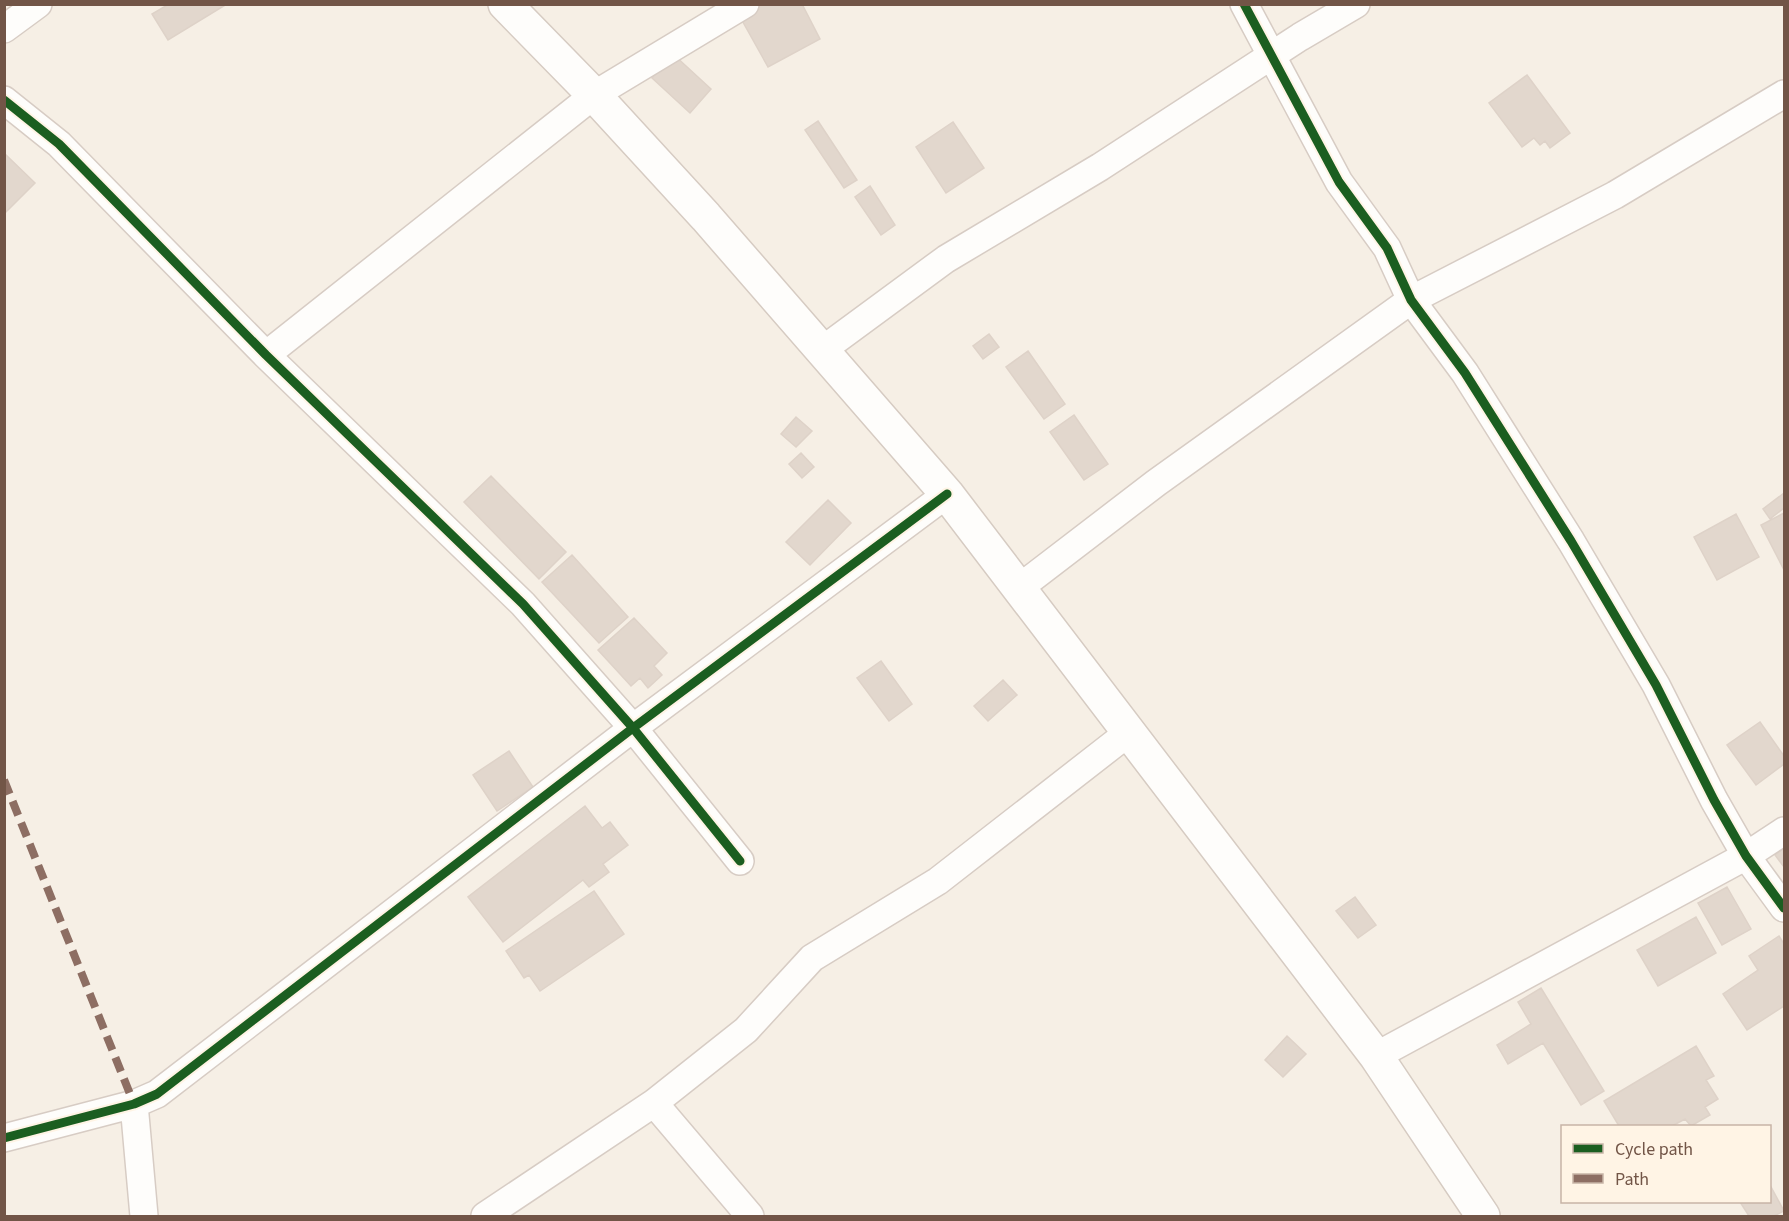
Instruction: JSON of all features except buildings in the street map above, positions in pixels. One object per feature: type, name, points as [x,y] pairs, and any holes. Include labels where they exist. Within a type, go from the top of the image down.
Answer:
[{"type":"main road","points":[[505,4],[594,95],[706,217],[947,494],[1376,1056],[1483,1216]]},
{"type":"street","points":[[4,29],[38,4]]},
{"type":"street","points":[[266,355],[594,95],[745,4]]},
{"type":"street","points":[[1244,4],[1339,182],[1387,248],[1412,300],[1465,373],[1577,551],[1656,685],[1714,800],[1746,856],[1785,909]]},
{"type":"street","points":[[821,351],[945,259],[1100,167],[1356,4]]},
{"type":"street","points":[[1019,588],[1156,483],[1412,300],[1615,195],[1785,94]]},
{"type":"street","points":[[4,100],[59,144],[266,355],[523,604],[633,728],[740,861]]},
{"type":"street","points":[[4,1138],[134,1104],[157,1094],[633,728],[947,494]]},
{"type":"street","points":[[485,1216],[654,1103],[746,1030],[812,958],[938,881],[1128,733]]},
{"type":"street","points":[[1376,1056],[1746,856],[1785,831]]},
{"type":"street","points":[[654,1103],[750,1216]]},
{"type":"street","points":[[134,1104],[144,1216]]},
{"type":"marked path","points":[[4,780],[134,1104]]},
{"type":"cycle path","points":[[1244,4],[1339,182],[1387,248],[1411,300],[1465,373],[1571,541],[1656,685],[1714,800],[1746,856],[1784,908]]},
{"type":"cycle path","points":[[4,100],[59,144],[266,355],[523,604],[633,728],[740,861]]},
{"type":"cycle path","points":[[4,1138],[134,1104],[157,1094],[633,728],[947,494]]}]
